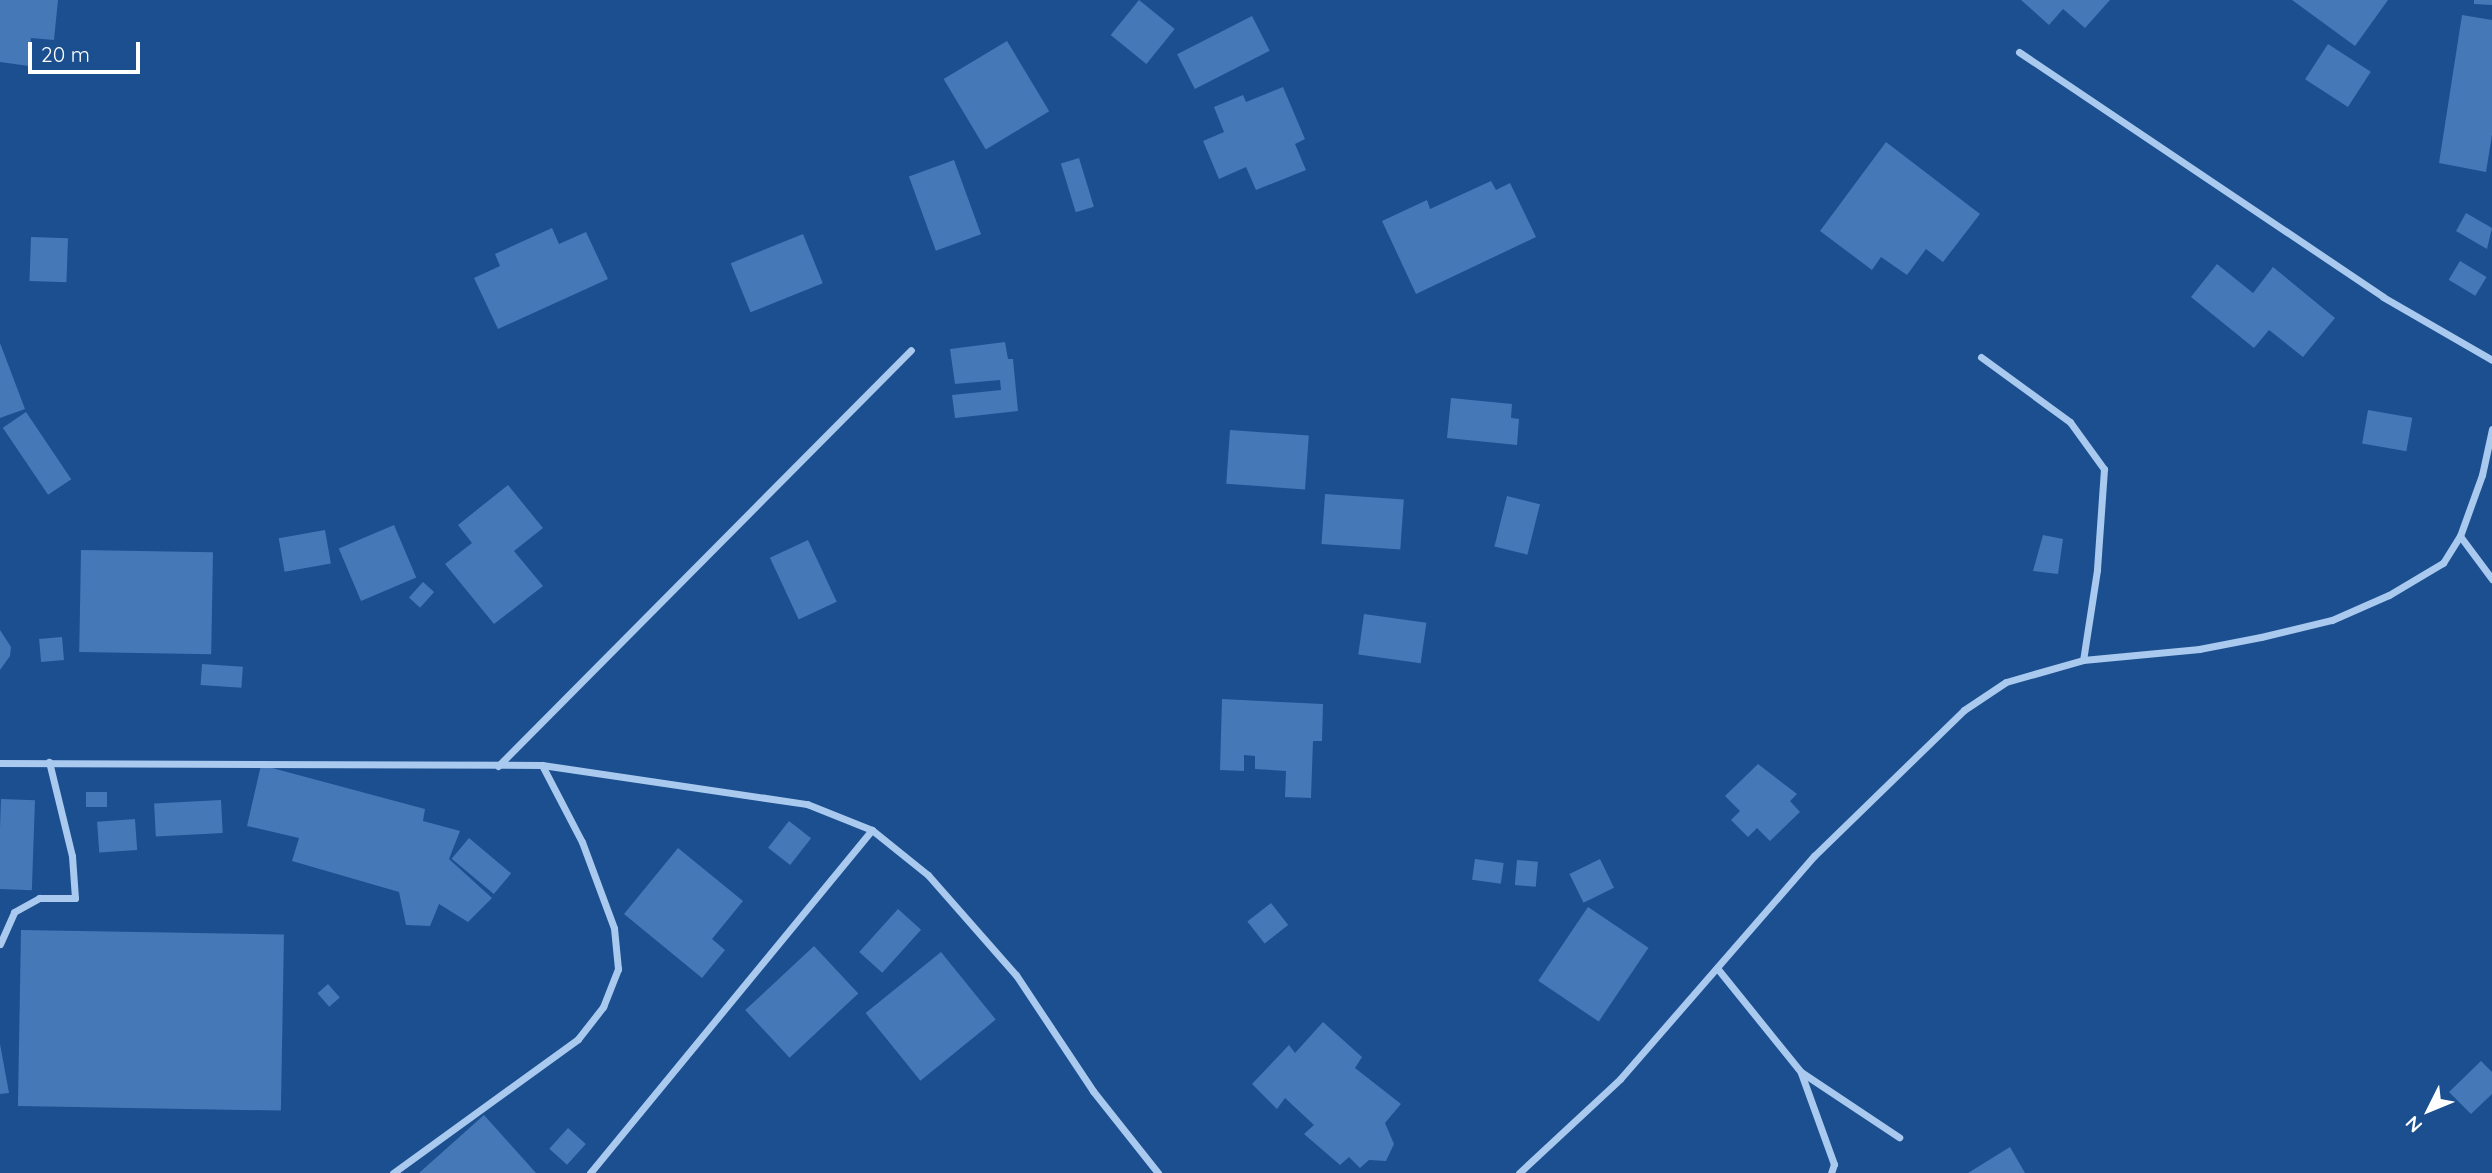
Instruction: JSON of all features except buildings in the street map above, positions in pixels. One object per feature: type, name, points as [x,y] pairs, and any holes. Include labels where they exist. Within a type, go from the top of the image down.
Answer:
[{"type":"street","points":[[2020,52],[2383,297],[2492,360]]},
{"type":"street","points":[[498,766],[911,350]]},
{"type":"street","points":[[1981,357],[2070,422],[2104,469],[2097,570],[2082,660]]},
{"type":"street","points":[[1519,1173],[1620,1079],[1814,856],[1964,710],[2006,682],[2082,660],[2199,649],[2332,620],[2389,595],[2443,563],[2460,537],[2482,475],[2492,429]]},
{"type":"street","points":[[2460,537],[2492,579]]},
{"type":"street","points":[[0,944],[13,912],[39,898],[75,898],[72,856],[49,762]]},
{"type":"street","points":[[0,763],[542,765],[807,804],[872,831],[928,875],[1016,975],[1093,1091],[1158,1173]]},
{"type":"street","points":[[393,1173],[578,1039],[603,1007],[618,969],[614,928],[582,842],[542,765]]},
{"type":"street","points":[[590,1173],[736,1002],[872,831]]},
{"type":"street","points":[[1717,968],[1801,1073],[1899,1137]]},
{"type":"street","points":[[1801,1073],[1833,1164],[1831,1173]]}]
